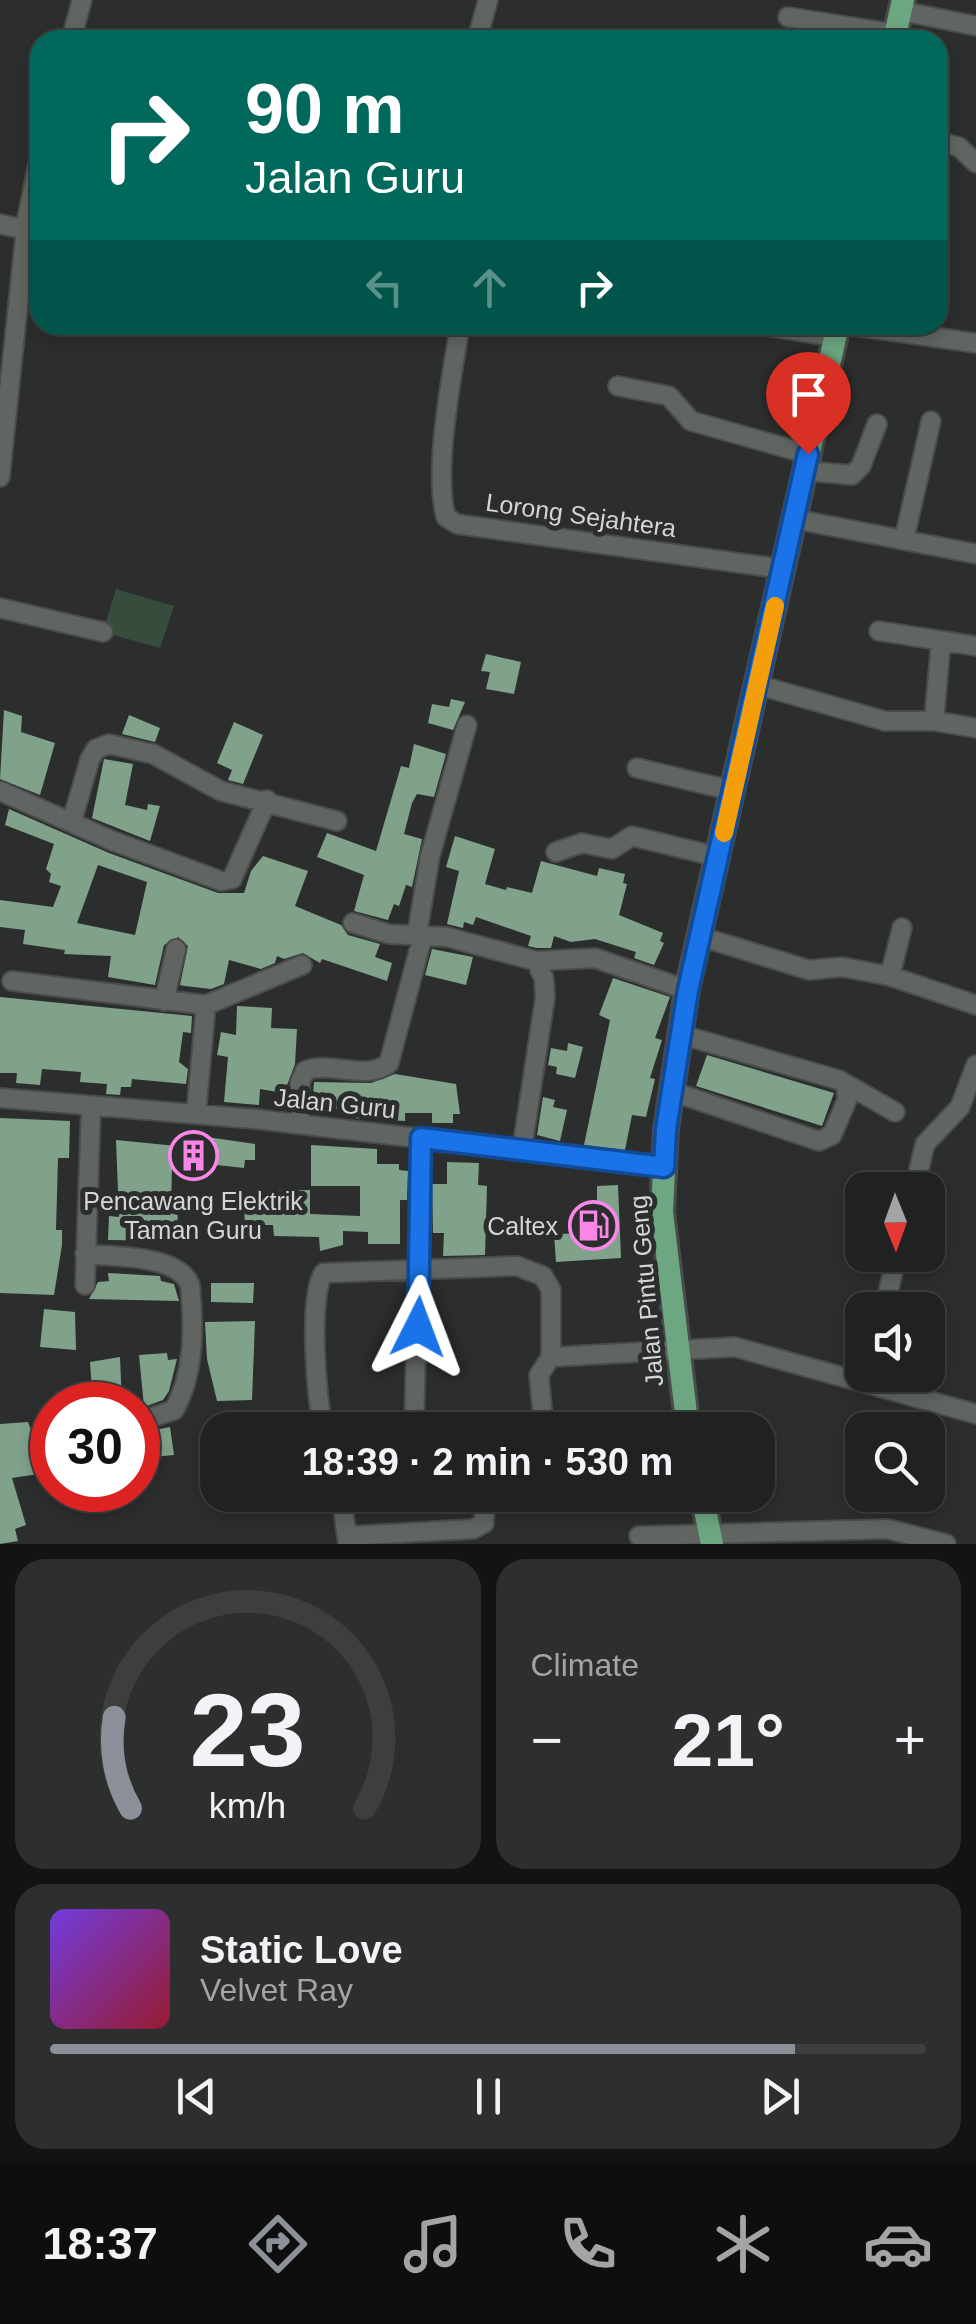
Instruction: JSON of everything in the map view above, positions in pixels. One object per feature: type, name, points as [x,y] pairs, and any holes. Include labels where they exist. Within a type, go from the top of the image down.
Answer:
[{"type":"main road","name":"Jalan Pintu Geng","points":[[686,1412],[662,1212],[671,1091],[688,990],[806,462],[838,335]]},
{"type":"main road","points":[[705,1512],[711,1540]]},
{"type":"street","points":[[74,30],[82,0]]},
{"type":"street","points":[[480,30],[488,0]]},
{"type":"street","points":[[788,17],[976,26]]},
{"type":"street","points":[[948,144],[959,147],[976,162]]},
{"type":"street","points":[[0,477],[30,209]]},
{"type":"street","points":[[0,224],[26,230]]},
{"type":"street","name":"Lorong Sejahtera","points":[[459,335],[447,421],[442,504],[446,517],[458,524],[783,569]]},
{"type":"street","points":[[898,335],[976,343]]},
{"type":"street","points":[[618,386],[669,396],[691,421],[852,475],[861,466],[877,424]]},
{"type":"street","points":[[904,540],[931,421]]},
{"type":"street","points":[[794,518],[976,554]]},
{"type":"street","points":[[0,608],[103,632]]},
{"type":"street","points":[[879,631],[976,646]]},
{"type":"street","points":[[934,721],[941,641]]},
{"type":"street","points":[[758,686],[886,721],[934,721],[976,728]]},
{"type":"street","points":[[300,1124],[300,1082],[305,1071],[316,1067],[375,1070],[389,1063],[420,934],[430,856],[467,726]]},
{"type":"street","points":[[72,821],[90,759],[96,749],[108,744],[153,754],[221,792],[268,800],[337,821]]},
{"type":"street","points":[[636,768],[734,791]]},
{"type":"street","points":[[0,790],[156,858],[227,881],[240,868],[268,800]]},
{"type":"street","points":[[556,852],[582,844],[612,849],[632,836],[718,857]]},
{"type":"street","points":[[353,923],[389,934],[420,934],[539,966],[594,958],[688,990]]},
{"type":"street","points":[[890,976],[902,928]]},
{"type":"street","points":[[702,938],[809,970],[844,967],[890,976],[976,1005]]},
{"type":"street","points":[[164,1001],[176,949]]},
{"type":"street","points":[[12,981],[206,1005],[302,965]]},
{"type":"street","points":[[522,1149],[545,998],[539,966]]},
{"type":"street","points":[[196,1114],[206,1005]]},
{"type":"street","points":[[680,1034],[846,1084],[895,1112]]},
{"type":"street","points":[[918,1172],[924,1144],[960,1108],[976,1065]]},
{"type":"street","points":[[671,1091],[819,1141],[832,1134],[847,1100],[846,1084]]},
{"type":"street","name":"Jalan Guru","points":[[0,1098],[300,1124],[664,1167]]},
{"type":"street","points":[[84,1285],[91,1106]]},
{"type":"street","points":[[415,1412],[421,1272],[421,1138]]},
{"type":"street","points":[[85,1254],[166,1266],[180,1272],[190,1285],[192,1352],[180,1399],[174,1410],[160,1415]]},
{"type":"street","points":[[322,1412],[318,1385],[319,1280],[324,1273],[517,1266],[535,1270],[551,1290],[552,1358],[539,1375],[542,1412]]},
{"type":"street","points":[[552,1358],[735,1346],[845,1373]]},
{"type":"street","points":[[909,1392],[976,1414]]},
{"type":"street","points":[[344,1512],[348,1540],[474,1529],[484,1523],[484,1512]]},
{"type":"street","points":[[639,1536],[711,1540],[888,1530],[946,1544]]},
{"type":"green space","points":[[116,589],[174,606],[160,648],[103,632]]},
{"type":"building","points":[[486,654],[521,662],[514,694],[486,689],[490,672],[481,671]]},
{"type":"building","points":[[451,699],[465,702],[453,730],[428,723],[432,704],[449,707]]},
{"type":"building","points":[[4,710],[22,716],[21,732],[55,743],[40,795],[0,779]]},
{"type":"building","points":[[129,715],[160,728],[155,742],[122,734]]},
{"type":"building","points":[[234,722],[263,735],[243,784],[228,780],[232,770],[217,763]]},
{"type":"building","points":[[414,744],[446,754],[434,797],[417,794],[412,803],[404,834],[422,839],[412,887],[406,885],[399,906],[394,904],[388,920],[354,911],[364,875],[317,857],[327,833],[376,851],[401,766],[409,768]]},
{"type":"building","points":[[104,759],[133,764],[125,805],[147,810],[148,804],[160,806],[150,841],[92,818]]},
{"type":"building","points":[[9,809],[109,853],[218,893],[244,893],[251,871],[263,856],[308,871],[295,906],[341,925],[348,935],[380,944],[375,957],[392,963],[387,981],[322,959],[320,963],[303,953],[284,959],[277,956],[275,963],[261,969],[229,960],[224,984],[211,989],[180,985],[188,946],[178,937],[164,945],[155,985],[108,977],[111,956],[64,954],[65,950],[23,944],[25,930],[0,927],[0,900],[53,907],[61,886],[49,882],[51,874],[46,869],[54,844],[5,825]],"holes":[[[98,865],[147,882],[135,935],[77,923]]]},
{"type":"building","points":[[455,836],[495,849],[485,884],[506,890],[507,887],[532,893],[541,861],[597,876],[599,868],[625,874],[623,883],[627,884],[619,915],[663,933],[660,941],[664,943],[654,965],[634,958],[636,952],[595,939],[571,942],[554,936],[551,948],[537,948],[528,946],[531,936],[476,917],[473,925],[464,922],[463,928],[447,924],[459,871],[446,867]]},
{"type":"building","points":[[432,949],[473,957],[466,985],[425,975]]},
{"type":"building","points":[[613,978],[670,997],[655,1038],[662,1040],[650,1078],[655,1079],[646,1117],[632,1115],[625,1150],[584,1145],[610,1020],[599,1015]]},
{"type":"building","points":[[0,997],[192,1016],[191,1033],[183,1032],[179,1062],[188,1069],[186,1084],[132,1079],[131,1087],[121,1087],[120,1095],[106,1094],[107,1084],[80,1082],[81,1072],[42,1069],[40,1085],[16,1083],[17,1073],[0,1073]]},
{"type":"building","points":[[237,1006],[272,1008],[271,1028],[297,1029],[295,1064],[284,1093],[260,1089],[259,1105],[224,1102],[228,1057],[217,1055],[221,1032],[236,1035]]},
{"type":"building","points":[[568,1043],[583,1047],[575,1078],[556,1074],[557,1067],[548,1065],[551,1048],[567,1051]]},
{"type":"building","points":[[707,1055],[834,1093],[822,1126],[696,1086]]},
{"type":"building","points":[[395,1074],[456,1084],[460,1114],[453,1114],[453,1123],[432,1123],[432,1113],[405,1113],[405,1121],[353,1118],[353,1110],[312,1107],[314,1082],[371,1083]]},
{"type":"building","points":[[543,1097],[555,1100],[553,1107],[567,1110],[560,1141],[537,1135]]},
{"type":"building","points":[[0,1118],[70,1121],[69,1158],[58,1158],[56,1230],[62,1230],[62,1245],[54,1295],[0,1293]]},
{"type":"building","points":[[207,1137],[255,1144],[255,1160],[245,1160],[244,1168],[180,1161],[179,1167],[172,1167],[171,1207],[178,1207],[177,1235],[170,1235],[170,1241],[108,1240],[109,1216],[119,1217],[116,1140],[207,1149]]},
{"type":"building","points":[[311,1145],[377,1149],[377,1164],[399,1164],[399,1170],[408,1171],[407,1200],[400,1200],[400,1244],[368,1244],[368,1232],[343,1231],[343,1245],[320,1251],[319,1237],[274,1236],[273,1225],[245,1225],[244,1206],[272,1206],[271,1191],[310,1190],[310,1214],[360,1216],[360,1186],[311,1186]]},
{"type":"building","points":[[447,1162],[479,1163],[478,1185],[487,1186],[485,1255],[443,1256],[444,1233],[433,1233],[432,1184],[447,1184]]},
{"type":"building","points":[[618,1185],[621,1258],[556,1262],[554,1234],[597,1233],[597,1186]]},
{"type":"building","points":[[108,1273],[160,1276],[161,1281],[174,1284],[179,1301],[89,1299],[98,1282],[109,1281]]},
{"type":"building","points":[[211,1283],[254,1283],[253,1303],[211,1302]]},
{"type":"building","points":[[44,1309],[75,1312],[76,1350],[40,1347]]},
{"type":"building","points":[[255,1321],[252,1400],[217,1401],[207,1359],[205,1322]]},
{"type":"building","points":[[167,1353],[168,1360],[177,1359],[163,1400],[160,1401],[160,1382],[142,1382],[139,1355]]},
{"type":"building","points":[[120,1357],[121,1382],[91,1382],[90,1362]]},
{"type":"building","points":[[28,1422],[30,1475],[12,1478],[26,1525],[15,1529],[18,1541],[0,1544],[0,1424]]},
{"type":"building","points":[[170,1427],[174,1455],[160,1456],[160,1429]]},
{"type":"slow traffic","points":[[724,833],[775,606]]},
{"type":"place","name":"Pencawang Elektrik Taman Guru","points":[[193,1155]]},
{"type":"place","name":"Caltex","points":[[593,1226]]},
{"type":"route","points":[[418,1327],[421,1138],[664,1167],[666,1129],[688,990],[808,454]]}]
